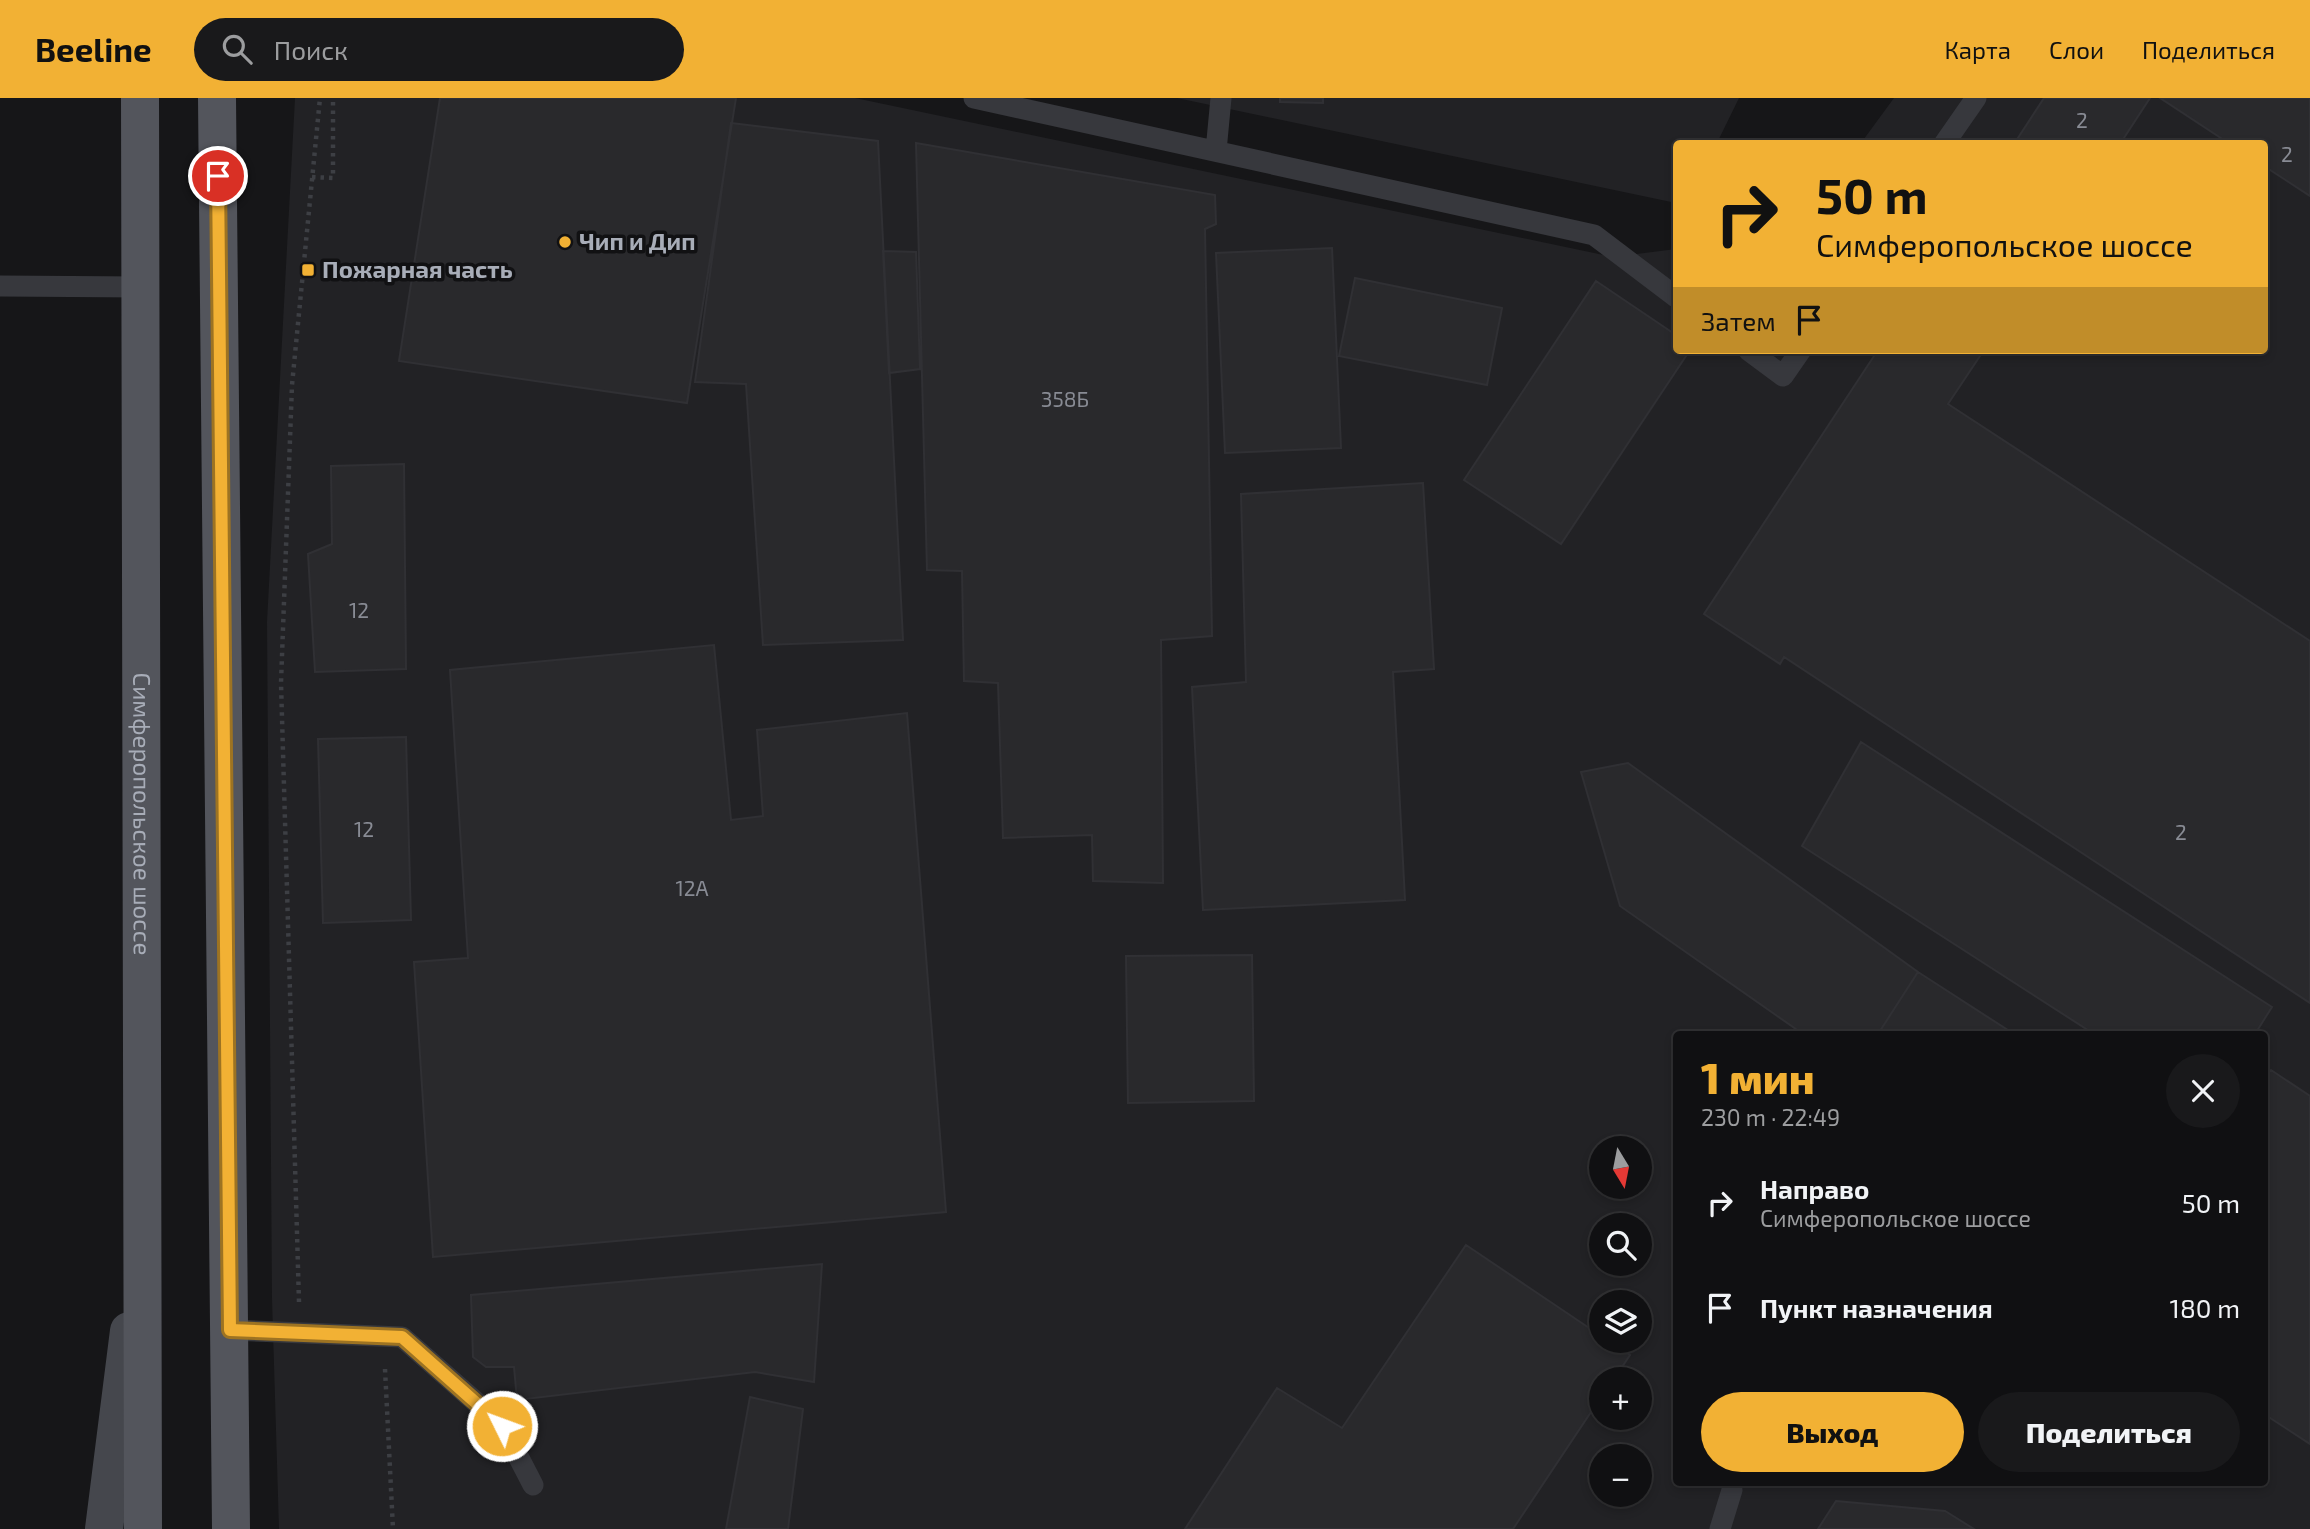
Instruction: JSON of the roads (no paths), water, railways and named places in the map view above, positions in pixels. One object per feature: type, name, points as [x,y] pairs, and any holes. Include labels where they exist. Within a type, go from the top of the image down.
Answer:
[{"type":"main road","name":"Симферопольское шоссе","points":[[140,98],[143,1529]]},
{"type":"main road","points":[[217,98],[231,1529]]},
{"type":"main road","points":[[104,1529],[142,1218]]},
{"type":"main road","points":[[231,1458],[241,1529]]},
{"type":"lane","points":[[974,98],[1594,235],[1673,295]]},
{"type":"lane","points":[[1216,151],[1222,98]]},
{"type":"lane","points":[[1947,140],[1976,98]]},
{"type":"lane","points":[[0,286],[141,287]]},
{"type":"lane","points":[[1753,354],[1783,376],[1798,354]]},
{"type":"lane","points":[[230,1330],[402,1337],[502,1426],[533,1485]]},
{"type":"lane","points":[[1720,1529],[1732,1490]]},
{"type":"place","name":"Чип и Дип","points":[[565,242]]},
{"type":"place","name":"Пожарная часть","points":[[308,270]]}]
